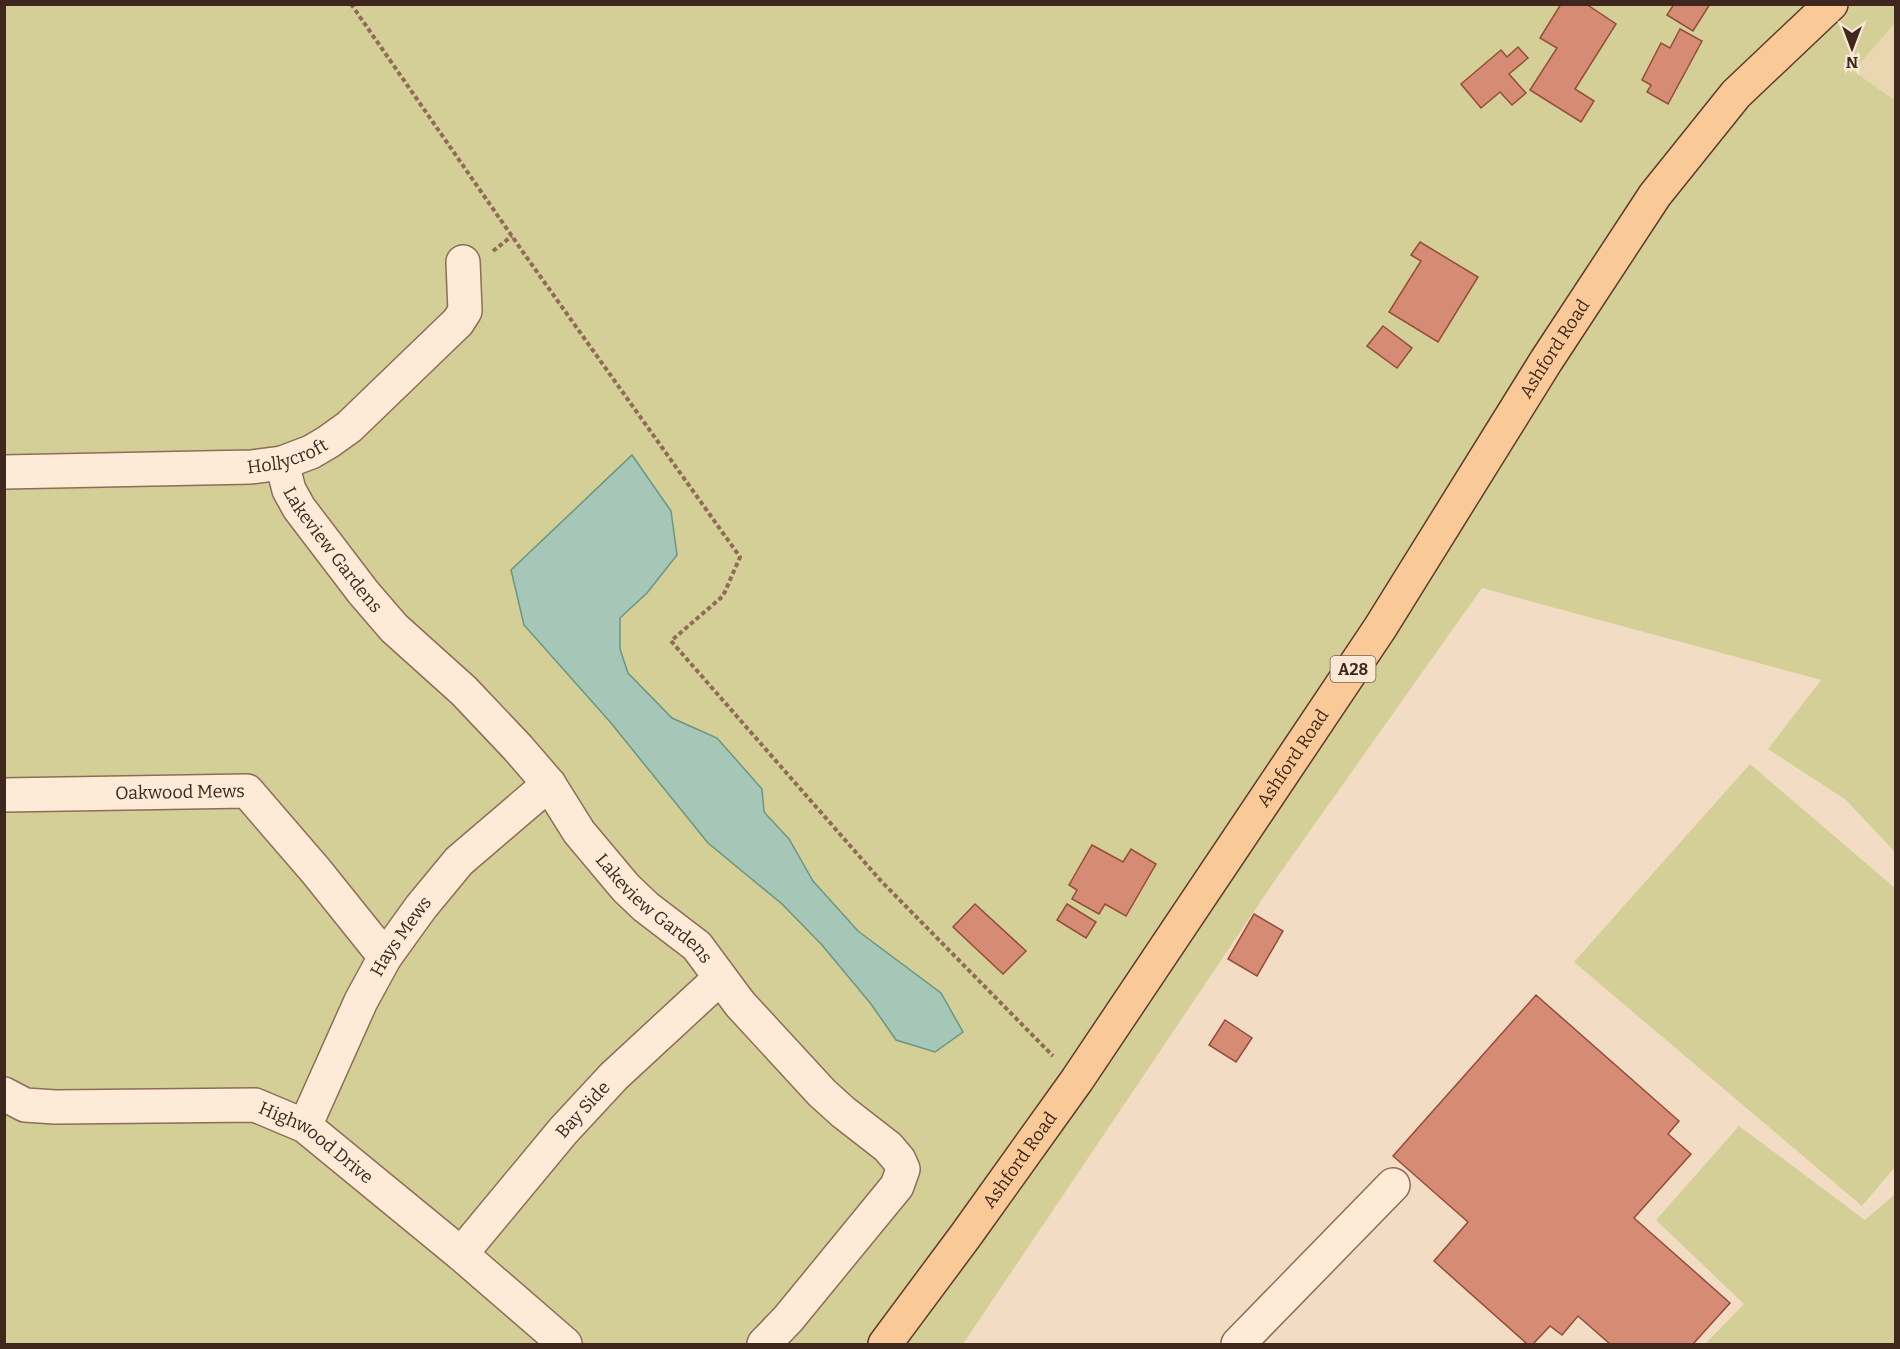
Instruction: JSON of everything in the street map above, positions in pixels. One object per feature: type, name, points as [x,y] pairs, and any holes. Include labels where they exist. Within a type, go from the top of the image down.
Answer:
[{"type":"main road","name":"Ashford Road","points":[[885,1344],[1077,1080],[1380,628],[1546,361],[1655,195],[1736,94],[1831,4]]},
{"type":"street","name":"Hollycroft","points":[[4,472],[251,467],[282,464],[311,452],[349,427],[458,321],[465,311],[463,262]]},
{"type":"street","name":"Lakeview Gardens","points":[[282,464],[289,490],[299,508],[363,592],[394,628],[464,690],[549,784],[579,832],[626,888],[646,907],[697,946],[740,1004],[822,1093],[888,1147],[899,1160],[903,1169],[897,1186],[788,1319],[764,1344]]},
{"type":"street","name":"Hays Mews","points":[[304,1126],[361,1001],[385,957],[421,907],[459,861],[549,784]]},
{"type":"street","name":"Oakwood Mews","points":[[4,795],[247,791],[316,871],[385,957]]},
{"type":"street","name":"Bay Side","points":[[461,1254],[564,1131],[614,1076],[720,978]]},
{"type":"street","name":"Highwood Drive","points":[[5,1095],[25,1105],[55,1107],[255,1105],[304,1126],[461,1254],[566,1344]]},
{"type":"street","points":[[1238,1344],[1393,1185]]},
{"type":"path","points":[[351,4],[525,255],[740,557],[723,596],[671,640],[881,881],[1077,1080]]},
{"type":"shaded area","points":[[5,5],[1895,5],[1895,23],[1853,71],[1895,100],[1895,852],[1846,800],[1768,749],[1821,680],[1482,588],[1273,883],[963,1344],[5,1344]]},
{"type":"shaded area","points":[[1895,23],[1895,99],[1852,71]]},
{"type":"shaded area","points":[[632,455],[671,511],[677,555],[647,593],[620,618],[620,649],[628,673],[672,718],[717,738],[762,789],[764,812],[789,839],[813,881],[858,931],[941,993],[963,1032],[935,1052],[896,1040],[871,1004],[822,945],[782,904],[708,843],[611,723],[524,625],[511,570]]},
{"type":"shaded area","points":[[1750,764],[1895,888],[1895,1167],[1862,1206],[1574,962]]},
{"type":"shaded area","points":[[1739,1126],[1865,1220],[1895,1194],[1895,1344],[1705,1344],[1744,1304],[1656,1220]]},
{"type":"building","points":[[1561,4],[1586,4],[1616,24],[1575,89],[1594,101],[1581,122],[1530,90],[1557,48],[1540,38]]},
{"type":"building","points":[[1674,4],[1710,4],[1693,31],[1667,15]]},
{"type":"building","points":[[1680,29],[1702,41],[1668,104],[1647,92],[1651,85],[1642,80],[1661,43],[1670,48]]},
{"type":"building","points":[[1518,47],[1528,58],[1509,74],[1526,93],[1512,105],[1500,92],[1481,108],[1461,84],[1501,50],[1507,57]]},
{"type":"building","points":[[1420,242],[1478,277],[1438,342],[1389,312],[1421,261],[1411,255]]},
{"type":"building","points":[[1383,326],[1412,348],[1397,368],[1367,346]]},
{"type":"building","points":[[1092,845],[1123,862],[1131,849],[1156,864],[1126,916],[1105,904],[1099,914],[1072,899],[1077,890],[1069,885]]},
{"type":"building","points":[[975,904],[1026,951],[1003,974],[953,927]]},
{"type":"building","points":[[1067,904],[1096,922],[1086,938],[1057,920]]},
{"type":"building","points":[[1254,914],[1283,931],[1257,976],[1228,959]]},
{"type":"building","points":[[1536,995],[1679,1121],[1668,1134],[1691,1154],[1634,1218],[1730,1303],[1693,1344],[1610,1344],[1578,1316],[1562,1335],[1550,1326],[1533,1344],[1527,1344],[1434,1261],[1468,1222],[1393,1156]]},
{"type":"building","points":[[1225,1020],[1252,1038],[1236,1062],[1209,1045]]}]
